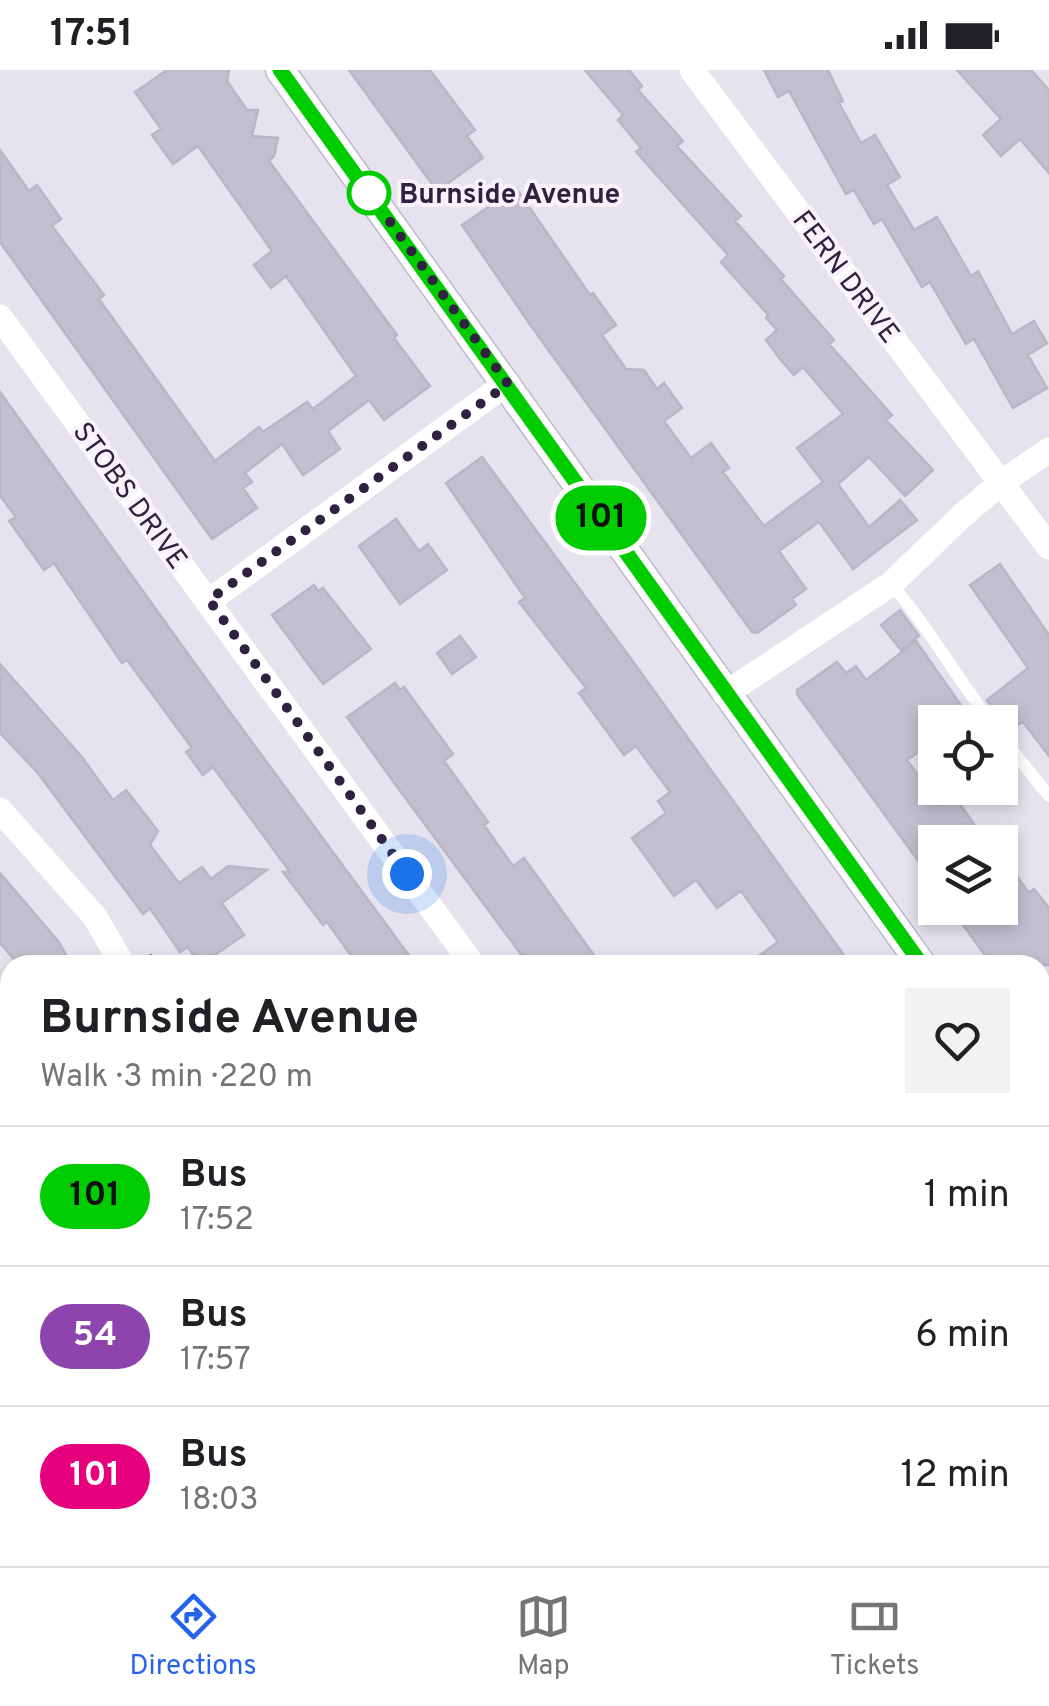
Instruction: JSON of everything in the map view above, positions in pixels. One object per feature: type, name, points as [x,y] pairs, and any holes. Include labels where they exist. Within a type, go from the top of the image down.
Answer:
[{"type":"main road","points":[[280,70],[915,955]]},
{"type":"street","name":"FERN DRIVE","points":[[692,70],[1049,547]]},
{"type":"street","name":"STOBS DRIVE","points":[[0,317],[466,955]]},
{"type":"street","points":[[209,600],[508,384]]},
{"type":"street","points":[[724,694],[890,584],[1001,483],[1049,450]]},
{"type":"street","points":[[0,810],[95,918],[117,955]]},
{"type":"lane","points":[[890,584],[908,603],[977,705]]},
{"type":"lane","points":[[1018,757],[1049,796]]},
{"type":"building","points":[[167,70],[229,70],[227,81],[247,110],[258,110],[252,136],[278,138],[269,161],[430,386],[384,420],[369,400],[328,431],[340,449],[303,475],[282,444],[245,473],[252,482],[243,488],[257,508],[212,539],[0,242],[0,150],[29,191],[37,185],[61,219],[52,226],[104,295],[99,299],[215,461],[259,427],[263,432],[307,402],[313,409],[356,376],[286,276],[271,288],[254,265],[272,251],[198,146],[173,164],[152,135],[161,129],[135,92]]},
{"type":"building","points":[[349,70],[430,70],[475,130],[467,136],[483,158],[437,191]]},
{"type":"building","points":[[585,70],[629,70],[642,86],[638,90],[683,141],[677,146],[741,216],[735,221],[834,340],[829,344],[892,415],[886,420],[933,470],[905,496],[869,457],[838,484],[869,527],[900,500],[917,520],[853,569],[819,522],[779,551],[806,589],[792,599],[796,605],[757,633],[752,632],[462,225],[516,188],[590,295],[593,293],[616,325],[602,335],[626,369],[644,370],[657,389],[664,383],[682,408],[664,421],[691,458],[711,443],[729,468],[723,472],[764,526],[823,482],[797,448],[843,414],[803,367],[794,375],[780,359],[766,340],[777,330],[721,262],[728,255],[636,152],[641,148],[618,120],[623,115]]},
{"type":"building","points":[[764,70],[828,70],[843,101],[839,103],[861,143],[875,135],[900,177],[887,185],[914,230],[937,217],[971,276],[978,271],[1012,334],[1034,321],[1047,343],[1028,355],[1047,388],[1013,408],[974,339],[966,344],[930,282],[922,287],[882,219],[874,224],[854,190],[846,194],[789,91],[778,97]]},
{"type":"building","points":[[957,70],[1031,70],[1049,90],[1049,173],[1020,139],[1001,156],[983,135],[1001,119]]},
{"type":"building","points":[[0,392],[409,955],[351,955],[327,922],[323,925],[283,872],[290,872],[213,767],[203,775],[186,752],[192,748],[127,660],[122,663],[54,563],[44,570],[9,521],[16,517],[0,496]]},
{"type":"building","points":[[482,457],[844,955],[760,955],[778,942],[741,891],[717,908],[696,880],[674,896],[632,838],[666,813],[658,801],[670,792],[636,746],[624,755],[579,693],[586,688],[519,602],[525,598],[446,483]]},
{"type":"building","points":[[396,519],[419,551],[428,544],[447,570],[400,604],[359,546]]},
{"type":"building","points":[[1000,564],[1049,635],[1049,756],[1023,722],[1018,724],[1018,705],[991,705],[987,700],[1028,668],[970,585]]},
{"type":"building","points":[[314,585],[318,591],[323,588],[371,649],[323,684],[272,615]]},
{"type":"building","points":[[900,610],[919,636],[901,650],[881,625]]},
{"type":"building","points":[[460,636],[476,657],[452,674],[437,653]]},
{"type":"building","points":[[916,641],[961,705],[918,705],[918,752],[907,760],[918,775],[918,805],[960,805],[975,825],[918,825],[918,861],[797,694],[797,690],[837,662],[846,673],[856,666],[866,680]]},
{"type":"building","points":[[0,664],[81,756],[113,800],[126,790],[158,831],[150,845],[179,883],[202,867],[211,879],[228,866],[267,870],[222,903],[244,935],[215,955],[193,955],[188,947],[180,952],[150,908],[143,914],[37,772],[0,733]]},
{"type":"building","points":[[395,683],[400,690],[404,687],[453,754],[444,761],[488,822],[484,825],[513,866],[524,858],[594,955],[522,955],[347,717]]},
{"type":"building","points":[[0,873],[66,955],[10,955],[0,943]]},
{"type":"building","points":[[1018,878],[1029,893],[1034,889],[1049,908],[1049,955],[985,955],[963,925],[1018,925]]},
{"type":"bus line","name":"101","points":[[280,70],[915,955]]},
{"type":"place","name":"Burnside Avenue","points":[[369,193]]},
{"type":"route","points":[[369,193],[508,384],[209,600],[407,874]]}]
